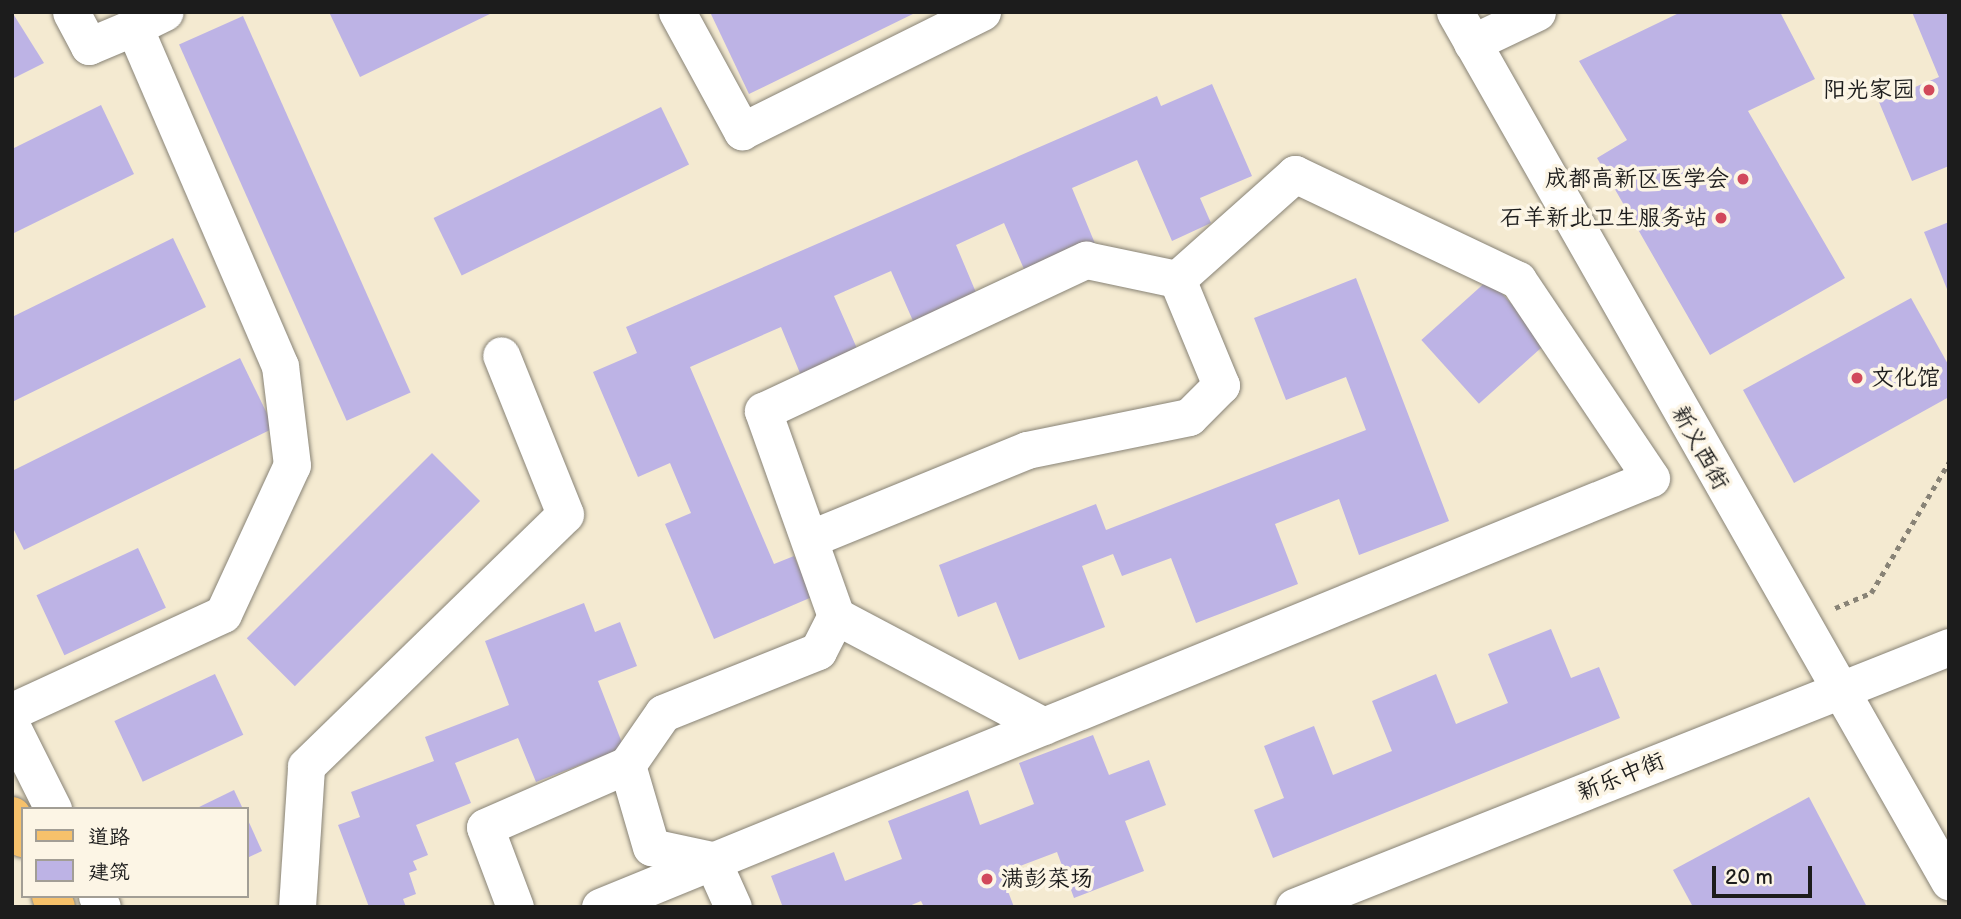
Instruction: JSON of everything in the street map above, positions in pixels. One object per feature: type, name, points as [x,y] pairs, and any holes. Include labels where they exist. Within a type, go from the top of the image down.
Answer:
[{"type":"main road","points":[[12,816],[21,834]]},
{"type":"street","points":[[12,711],[223,614],[292,465],[280,366],[150,20],[89,46],[71,12]]},
{"type":"street","points":[[677,12],[742,131],[982,12]]},
{"type":"street","points":[[1464,28],[1537,12]]},
{"type":"street","name":"新义西街","points":[[1464,28],[1837,691],[1949,881]]},
{"type":"street","points":[[600,907],[1651,478],[1518,280],[1295,174],[1177,279]]},
{"type":"street","points":[[1044,726],[836,616],[762,411],[1086,260],[1177,279]]},
{"type":"street","points":[[809,539],[1027,450],[1189,417],[1221,385],[1177,279]]},
{"type":"street","points":[[297,907],[306,766],[565,513],[501,355]]},
{"type":"street","points":[[515,907],[485,827],[627,765],[663,713],[818,651],[836,616]]},
{"type":"street","name":"新乐中街","points":[[1294,907],[1949,647]]},
{"type":"street","points":[[12,727],[52,807]]},
{"type":"street","points":[[627,765],[651,847],[712,860]]},
{"type":"street","points":[[712,860],[733,907]]},
{"type":"path","points":[[1798,622],[1871,593],[1949,462]]},
{"type":"building","points":[[12,12],[44,63],[12,79]]},
{"type":"building","points":[[329,12],[494,12],[360,77]]},
{"type":"building","points":[[710,12],[917,12],[749,94]]},
{"type":"building","name":"石羊新北卫生服务站","points":[[1681,12],[1780,12],[1815,79],[1748,111],[1845,278],[1710,355],[1597,158],[1627,140],[1579,61]]},
{"type":"building","name":"阳光家园","points":[[1912,12],[1949,12],[1949,166],[1912,181],[1879,102],[1939,77]]},
{"type":"building","points":[[243,16],[411,392],[347,421],[179,44]]},
{"type":"building","points":[[1212,84],[1252,176],[1200,198],[1211,223],[1172,241],[1137,160],[1072,188],[1096,246],[1027,276],[1004,223],[956,245],[980,302],[917,330],[891,271],[834,296],[859,353],[802,378],[781,327],[690,367],[774,564],[794,556],[812,597],[714,639],[665,524],[691,513],[670,463],[638,477],[593,372],[637,353],[626,327],[1157,96],[1161,106]]},
{"type":"building","points":[[101,105],[134,174],[12,234],[12,149]]},
{"type":"building","points":[[661,107],[689,165],[462,275],[434,218]]},
{"type":"building","points":[[1949,222],[1949,294],[1924,232]]},
{"type":"building","points":[[173,238],[206,307],[12,402],[12,317]]},
{"type":"building","points":[[1356,278],[1449,521],[1359,555],[1339,499],[1275,524],[1298,584],[1196,623],[1171,558],[1122,576],[1113,554],[1082,566],[1105,627],[1019,660],[996,602],[958,617],[939,565],[1096,504],[1106,530],[1366,430],[1346,377],[1286,400],[1254,318]]},
{"type":"building","points":[[1489,279],[1547,343],[1479,404],[1421,340]]},
{"type":"building","name":"文化馆","points":[[1911,298],[1949,366],[1949,397],[1794,483],[1743,390]]},
{"type":"building","points":[[240,358],[274,428],[24,550],[12,526],[12,471]]},
{"type":"building","points":[[432,453],[480,501],[295,686],[247,638]]},
{"type":"building","points":[[138,548],[166,608],[64,655],[36,595]]},
{"type":"building","points":[[584,603],[595,632],[620,622],[637,666],[598,681],[624,748],[536,782],[518,738],[455,763],[471,803],[416,825],[428,855],[413,861],[417,870],[409,873],[416,894],[403,899],[406,907],[369,907],[338,825],[360,817],[351,792],[434,761],[425,737],[509,705],[485,641]]},
{"type":"building","points":[[1551,629],[1571,678],[1599,667],[1620,718],[1273,858],[1254,810],[1284,798],[1264,746],[1314,726],[1333,775],[1392,751],[1372,701],[1436,674],[1456,724],[1508,703],[1488,654]]},
{"type":"building","points":[[215,674],[243,735],[143,782],[114,721]]},
{"type":"building","points":[[1093,735],[1109,775],[1149,760],[1166,805],[1125,821],[1144,871],[1074,898],[1057,852],[1001,873],[1014,907],[924,907],[921,901],[907,907],[777,907],[782,905],[771,876],[834,852],[845,881],[902,859],[888,821],[968,790],[980,825],[1034,804],[1019,763]]},
{"type":"building","points":[[234,790],[242,807],[199,807]]},
{"type":"building","points":[[1809,797],[1867,907],[1693,907],[1673,870]]},
{"type":"building","points":[[248,820],[262,851],[248,858]]},
{"type":"place","name":"阳光家园","points":[[1929,90]]},
{"type":"place","name":"成都高新区医学会","points":[[1743,179]]},
{"type":"place","name":"石羊新北卫生服务站","points":[[1721,218]]},
{"type":"place","name":"文化馆","points":[[1857,378]]},
{"type":"place","name":"满彭菜场","points":[[987,879]]}]
